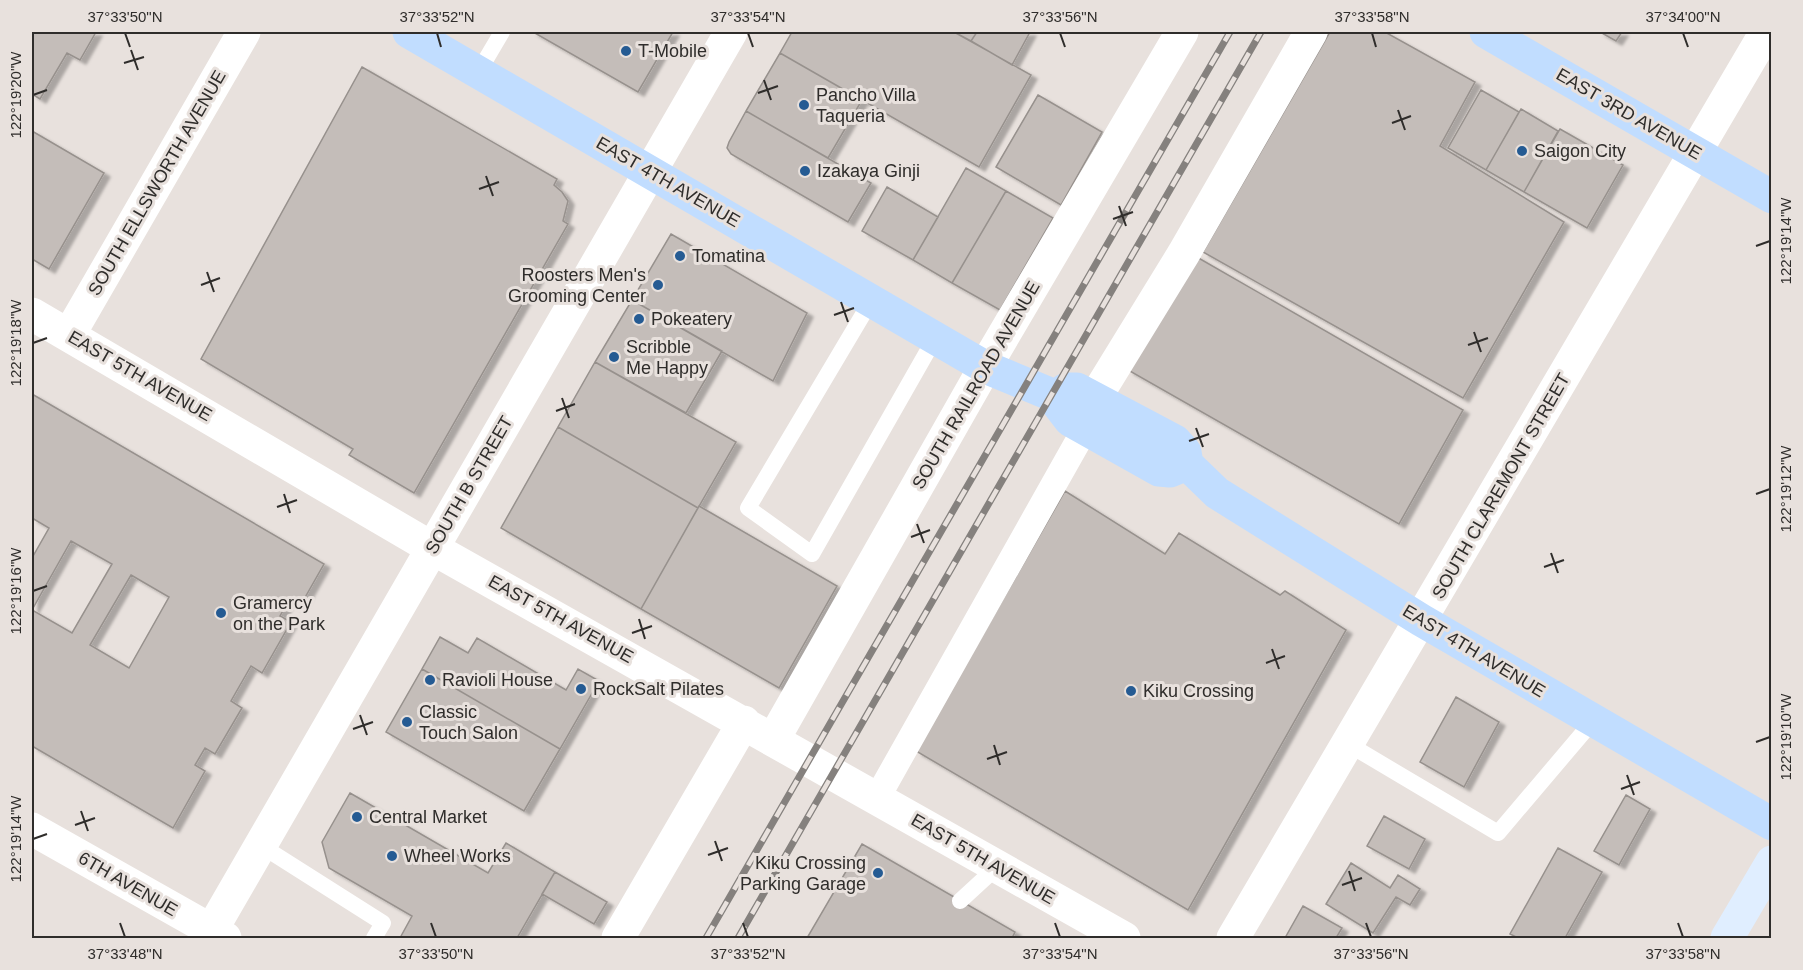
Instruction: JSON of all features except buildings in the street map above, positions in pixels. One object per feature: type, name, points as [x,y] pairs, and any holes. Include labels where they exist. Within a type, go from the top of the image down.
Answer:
[{"type":"main road","name":"EAST 4TH AVENUE","points":[[409,32],[985,367],[1028,382],[1055,397],[1070,420],[1085,429],[1159,470],[1170,471],[1187,464]]},
{"type":"main road","name":"EAST 3RD AVENUE","points":[[1486,32],[1772,197]]},
{"type":"main road","name":"EAST 4TH AVENUE","points":[[1055,397],[1066,389],[1077,389],[1175,441],[1185,452],[1187,464],[1217,493],[1421,620],[1772,824]]},
{"type":"main road","points":[[1727,939],[1772,862]]},
{"type":"street","name":"SOUTH B STREET","points":[[214,936],[260,845],[731,32]]},
{"type":"street","name":"SOUTH RAILROAD AVENUE","points":[[773,740],[985,367],[1182,32]]},
{"type":"street","points":[[1095,398],[1184,253],[1311,32]]},
{"type":"street","name":"SOUTH ELLSWORTH AVENUE","points":[[69,335],[240,38]]},
{"type":"street","name":"SOUTH CLAREMONT STREET","points":[[1233,939],[1696,153],[1766,40]]},
{"type":"street","name":"EAST 5TH AVENUE","points":[[32,314],[432,548],[744,722],[1124,939]]},
{"type":"street","points":[[877,798],[1085,429]]},
{"type":"street","points":[[618,939],[744,722]]},
{"type":"street","name":"6TH AVENUE","points":[[32,829],[214,936]]},
{"type":"lane","points":[[479,71],[502,32]]},
{"type":"lane","points":[[871,301],[748,508],[812,554],[935,338]]},
{"type":"lane","points":[[1348,744],[1498,833],[1593,721]]},
{"type":"lane","points":[[260,845],[383,923],[374,939]]},
{"type":"lane","points":[[960,901],[997,867]]},
{"type":"railway","points":[[706,938],[1230,32]]},
{"type":"railway","points":[[738,938],[1261,32]]},
{"type":"place","name":"T-Mobile","points":[[626,51]]},
{"type":"place","name":"Pancho Villa Taqueria","points":[[804,105]]},
{"type":"place","name":"Saigon City","points":[[1522,151]]},
{"type":"place","name":"Izakaya Ginji","points":[[805,171]]},
{"type":"place","name":"Tomatina","points":[[680,256]]},
{"type":"place","name":"Roosters Men's Grooming Center","points":[[658,285]]},
{"type":"place","name":"Pokeatery","points":[[639,319]]},
{"type":"place","name":"Scribble Me Happy","points":[[614,357]]},
{"type":"place","name":"Gramercy on the Park","points":[[221,613]]},
{"type":"place","name":"Ravioli House","points":[[430,680]]},
{"type":"place","name":"RockSalt Pilates","points":[[581,689]]},
{"type":"place","name":"Kiku Crossing","points":[[1131,691]]},
{"type":"place","name":"Classic Touch Salon","points":[[407,722]]},
{"type":"place","name":"Central Market","points":[[357,817]]},
{"type":"place","name":"Wheel Works","points":[[392,856]]},
{"type":"place","name":"Kiku Crossing Parking Garage","points":[[878,873]]}]
